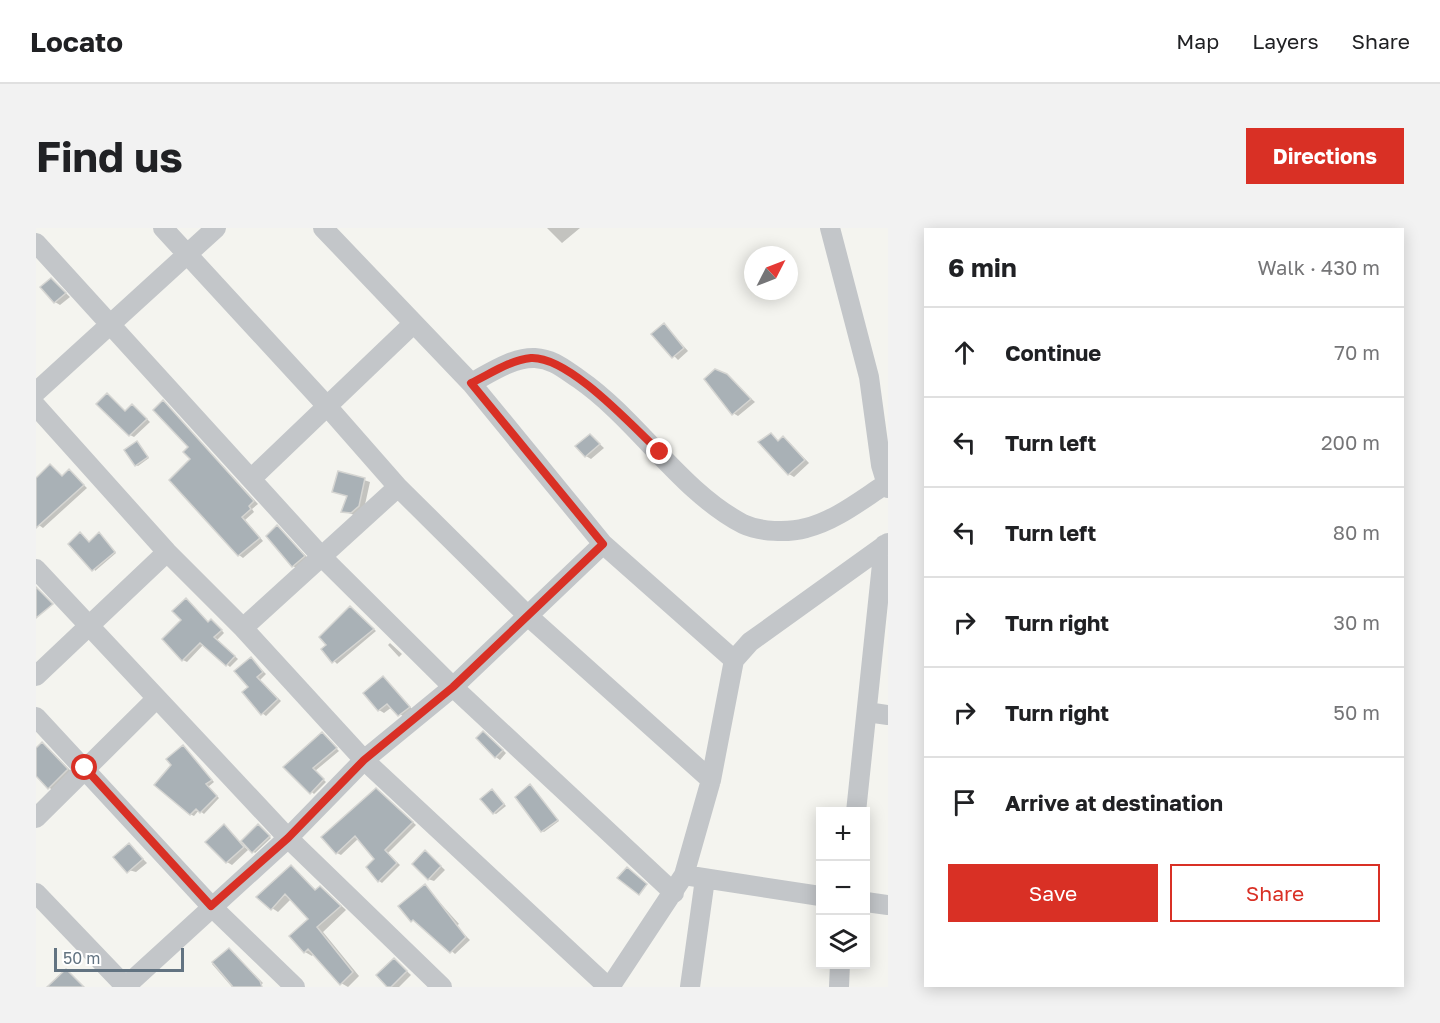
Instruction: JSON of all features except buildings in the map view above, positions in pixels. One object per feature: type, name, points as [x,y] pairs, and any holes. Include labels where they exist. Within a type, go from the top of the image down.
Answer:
[{"type":"street","points":[[162,228],[326,405],[398,487],[528,616],[711,780]]},
{"type":"street","points":[[36,392],[216,228]]},
{"type":"street","points":[[324,228],[471,383],[603,544],[734,660]]},
{"type":"street","points":[[471,383],[514,362],[532,358],[552,361],[595,390],[698,492],[743,524],[759,529],[804,529],[823,523],[887,486],[869,377],[830,228]]},
{"type":"street","points":[[36,243],[108,325],[252,478],[321,556],[453,687],[674,893]]},
{"type":"street","points":[[252,478],[413,324]]},
{"type":"street","points":[[36,406],[167,552],[243,628],[364,760],[609,987],[684,875],[711,780],[734,660],[750,642],[886,544]]},
{"type":"street","points":[[243,628],[398,487]]},
{"type":"street","points":[[36,893],[125,987],[288,838],[364,760],[453,687],[603,544]]},
{"type":"street","points":[[857,807],[886,544]]},
{"type":"street","points":[[36,676],[167,552]]},
{"type":"street","points":[[36,569],[288,838],[442,987]]},
{"type":"street","points":[[36,818],[156,699]]},
{"type":"street","points":[[867,712],[888,715]]},
{"type":"street","points":[[36,717],[211,906],[295,987]]},
{"type":"street","points":[[684,875],[816,895]]},
{"type":"street","points":[[690,987],[705,879]]},
{"type":"street","points":[[870,903],[888,905]]},
{"type":"street","points":[[839,987],[840,969]]},
{"type":"route","points":[[85,768],[211,906],[288,838],[364,760],[453,687],[603,544],[471,383],[514,362],[532,358],[552,361],[595,390],[660,452]]}]
